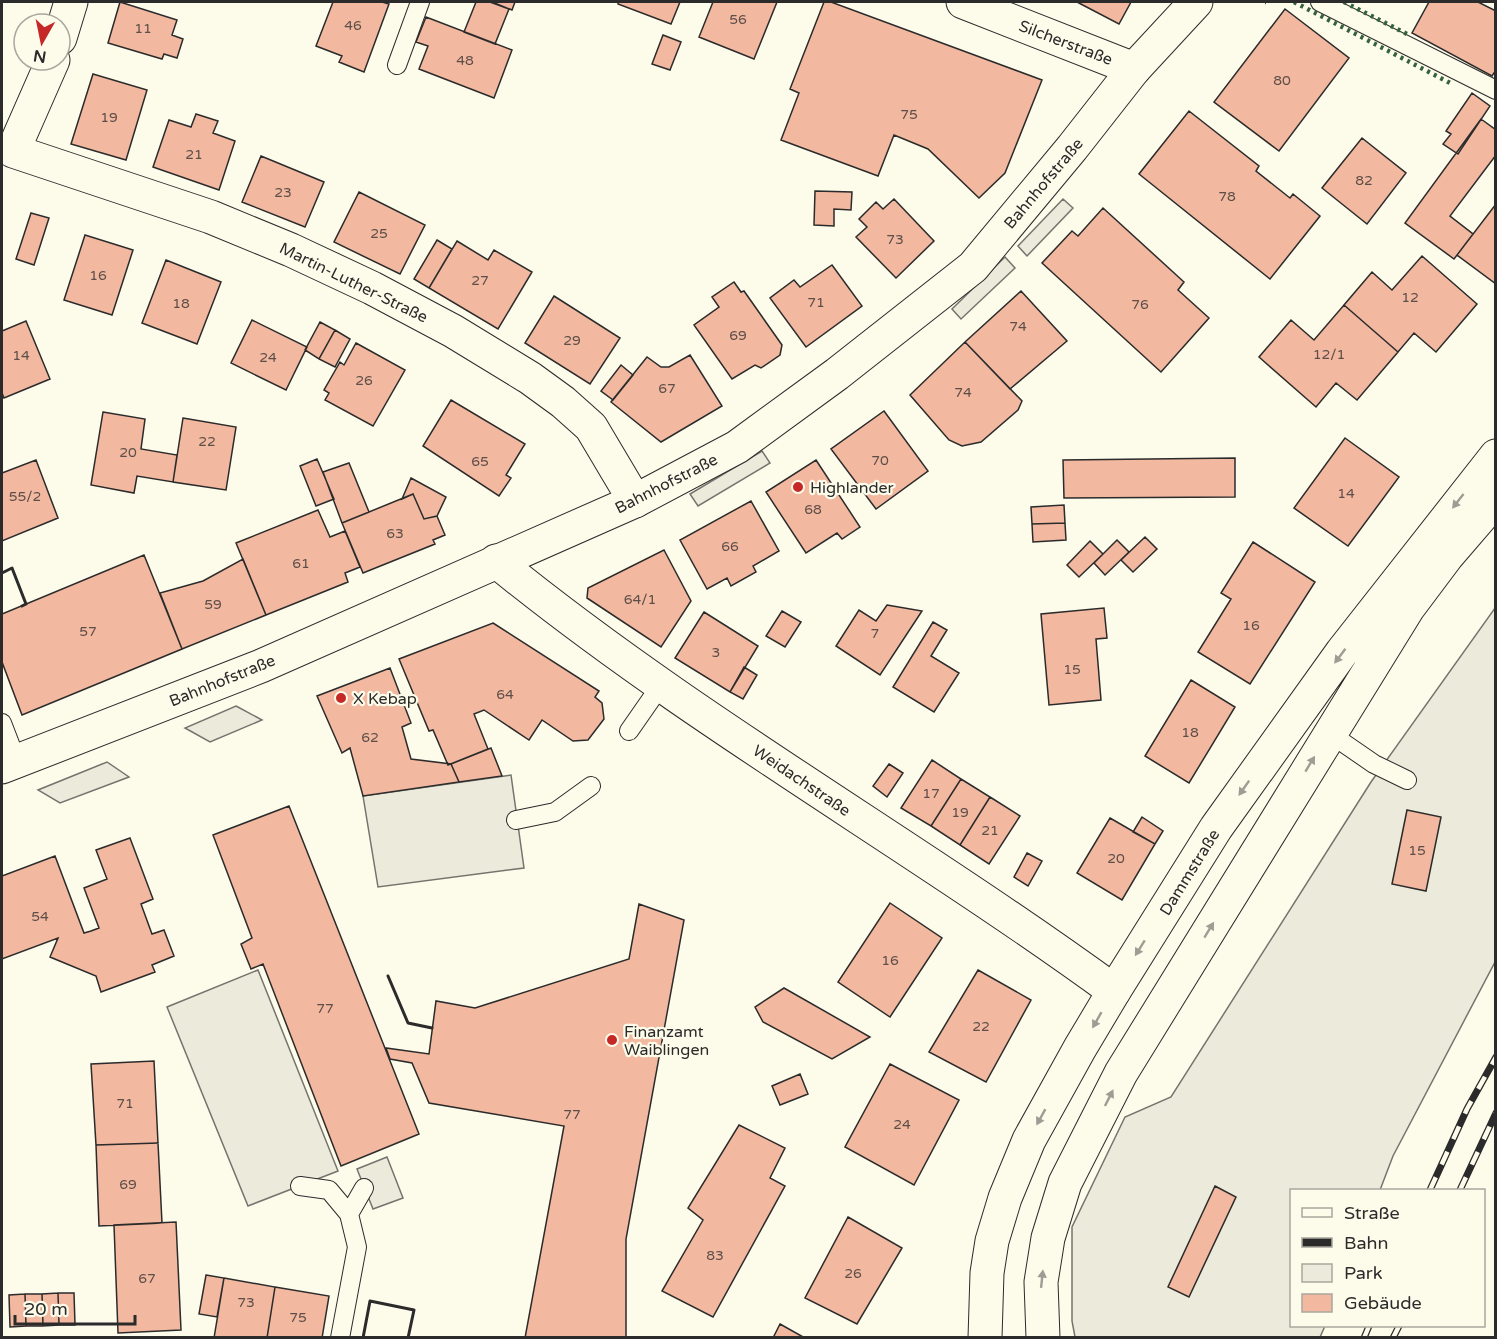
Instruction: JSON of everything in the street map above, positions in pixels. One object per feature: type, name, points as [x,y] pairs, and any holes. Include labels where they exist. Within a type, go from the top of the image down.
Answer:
[{"type":"street","name":"Silcherstraße","points":[[963,2],[1134,69]]},
{"type":"street","name":"Bahnhofstraße","points":[[9,764],[261,666],[635,501],[737,447],[837,374],[973,267],[1134,69],[1196,2]]},
{"type":"street","points":[[7,158],[47,72]]},
{"type":"street","name":"Martin-Luther-Straße","points":[[7,158],[211,217],[291,250],[453,331],[530,378],[563,402],[591,427],[635,501]]},
{"type":"street","name":"Dammstraße","points":[[985,1338],[987,1273],[992,1241],[1005,1198],[1029,1140],[1114,991],[1216,828],[1290,723],[1380,602],[1496,456]]},
{"type":"street","points":[[1043,1338],[1041,1282],[1048,1238],[1065,1183],[1121,1073],[1408,608],[1447,556],[1496,500]]},
{"type":"street","name":"Weidachstraße","points":[[496,561],[535,594],[661,685],[1114,991]]},
{"type":"lane","points":[[397,65],[420,2]]},
{"type":"lane","points":[[1320,2],[1496,90]]},
{"type":"lane","points":[[629,731],[661,685]]},
{"type":"lane","points":[[2,723],[9,764]]},
{"type":"lane","points":[[1329,734],[1374,764],[1407,780]]},
{"type":"lane","points":[[516,820],[555,812],[591,786]]},
{"type":"lane","points":[[300,1186],[329,1190],[349,1214],[357,1247],[340,1338]]},
{"type":"lane","points":[[349,1214],[364,1188]]},
{"type":"green space","points":[[1495,608],[1495,962],[1393,1156],[1380,1189],[1290,1189],[1290,1327],[1325,1327],[1320,1337],[1075,1337],[1072,1321],[1072,1227],[1125,1117],[1171,1097],[1371,782]]},
{"type":"shaded area","points":[[1063,199],[1073,208],[1027,256],[1018,246]]},
{"type":"shaded area","points":[[1005,257],[1015,268],[961,319],[952,309]]},
{"type":"shaded area","points":[[762,451],[770,463],[698,506],[690,494]]},
{"type":"shaded area","points":[[236,706],[262,720],[210,742],[185,728]]},
{"type":"shaded area","points":[[107,762],[129,777],[60,803],[38,790]]},
{"type":"shaded area","points":[[511,775],[524,868],[378,887],[363,796]]},
{"type":"shaded area","points":[[258,970],[338,1171],[248,1206],[167,1007]]},
{"type":"shaded area","points":[[387,1157],[403,1198],[373,1209],[357,1169]]},
{"type":"building","points":[[120,2],[177,20],[172,35],[183,39],[177,58],[164,54],[162,59],[108,43]]},
{"type":"building","points":[[333,2],[389,4],[364,72],[339,62],[342,56],[316,46]]},
{"type":"building","points":[[476,2],[490,2],[509,9],[495,44],[464,32]]},
{"type":"building","points":[[492,2],[515,2],[512,10]]},
{"type":"building","points":[[618,2],[680,2],[671,24],[618,4]]},
{"type":"building","points":[[713,2],[777,2],[754,59],[699,37]]},
{"type":"building","points":[[824,2],[831,2],[1042,80],[1005,173],[979,198],[928,149],[894,135],[878,176],[781,140],[799,93],[790,89]]},
{"type":"building","points":[[1077,2],[1131,2],[1119,24]]},
{"type":"building","points":[[1429,2],[1478,2],[1496,11],[1496,70],[1492,76],[1412,33]]},
{"type":"building","points":[[1285,9],[1349,58],[1279,151],[1214,102]]},
{"type":"building","points":[[426,17],[512,50],[494,98],[419,69],[428,46],[416,42]]},
{"type":"building","points":[[663,35],[681,42],[670,70],[652,64]]},
{"type":"building","points":[[93,74],[147,90],[126,160],[71,144]]},
{"type":"building","points":[[1472,93],[1490,106],[1458,154],[1443,144],[1451,134],[1446,131]]},
{"type":"building","points":[[1189,111],[1259,166],[1256,171],[1290,198],[1293,194],[1320,216],[1270,279],[1139,174]]},
{"type":"building","points":[[196,114],[218,121],[213,133],[235,141],[219,190],[153,167],[169,120],[191,127]]},
{"type":"building","points":[[1481,119],[1496,130],[1496,155],[1450,216],[1473,234],[1454,259],[1405,223]]},
{"type":"building","points":[[1362,138],[1406,173],[1367,224],[1322,188]]},
{"type":"building","points":[[261,156],[324,182],[305,227],[242,202]]},
{"type":"building","points":[[815,191],[852,192],[851,210],[834,209],[834,226],[814,225]]},
{"type":"building","points":[[359,192],[425,225],[400,274],[334,242]]},
{"type":"building","points":[[894,199],[934,241],[896,278],[856,237],[867,227],[859,219],[876,202],[883,209]]},
{"type":"building","points":[[1496,204],[1496,284],[1457,255]]},
{"type":"building","points":[[1103,208],[1184,282],[1178,290],[1209,318],[1161,372],[1042,263],[1072,231],[1078,236]]},
{"type":"building","points":[[31,213],[49,218],[34,265],[16,259]]},
{"type":"building","points":[[85,235],[133,250],[112,315],[64,300]]},
{"type":"building","points":[[437,240],[452,249],[429,288],[414,279]]},
{"type":"building","points":[[457,241],[488,260],[494,250],[532,272],[498,329],[429,288]]},
{"type":"building","points":[[1422,256],[1477,304],[1436,352],[1414,333],[1398,352],[1344,305],[1372,272],[1392,290]]},
{"type":"building","points":[[166,260],[221,282],[197,344],[142,323]]},
{"type":"building","points":[[832,265],[862,306],[806,347],[770,298],[794,280],[800,287]]},
{"type":"building","points":[[734,282],[741,292],[744,291],[782,345],[780,355],[761,368],[755,365],[732,379],[694,325],[719,307],[712,297]]},
{"type":"building","points":[[1021,291],[1067,341],[1010,389],[965,342]]},
{"type":"building","points":[[554,296],[620,338],[590,384],[525,343]]},
{"type":"building","points":[[1344,305],[1398,352],[1357,400],[1336,383],[1316,407],[1259,357],[1291,320],[1314,340]]},
{"type":"building","points":[[252,320],[307,347],[286,390],[231,363]]},
{"type":"building","points":[[26,321],[50,379],[4,398],[2,393],[2,331]]},
{"type":"building","points":[[320,322],[335,330],[319,359],[305,350]]},
{"type":"building","points":[[335,330],[350,339],[335,367],[319,359]]},
{"type":"building","points":[[965,342],[1022,401],[1018,410],[981,442],[962,446],[949,440],[910,395]]},
{"type":"building","points":[[356,343],[405,370],[373,426],[325,400],[329,393],[324,390],[340,362],[344,365]]},
{"type":"building","points":[[690,355],[722,406],[661,442],[611,402],[647,357],[661,367],[669,367]]},
{"type":"building","points":[[621,365],[633,375],[613,400],[601,391]]},
{"type":"building","points":[[451,400],[525,444],[506,475],[511,478],[499,496],[423,446]]},
{"type":"building","points":[[884,411],[928,471],[876,509],[831,449]]},
{"type":"building","points":[[103,412],[145,419],[141,449],[177,455],[173,482],[137,476],[134,493],[91,485]]},
{"type":"building","points":[[183,418],[236,427],[226,490],[173,482]]},
{"type":"building","points":[[1345,438],[1399,477],[1348,546],[1294,508]]},
{"type":"building","points":[[1235,458],[1235,497],[1064,498],[1063,460]]},
{"type":"building","points":[[317,459],[334,499],[316,506],[300,466]]},
{"type":"building","points":[[36,460],[58,518],[2,541],[2,473]]},
{"type":"building","points":[[816,460],[860,527],[842,539],[837,533],[806,553],[766,492]]},
{"type":"building","points":[[349,463],[369,512],[342,523],[323,472]]},
{"type":"building","points":[[411,478],[446,497],[437,516],[424,519],[413,494],[402,499]]},
{"type":"building","points":[[413,494],[424,519],[437,516],[445,535],[433,540],[435,544],[363,573],[342,523]]},
{"type":"building","points":[[751,501],[779,551],[753,566],[756,572],[731,586],[727,578],[707,589],[680,540]]},
{"type":"building","points":[[1064,505],[1065,523],[1032,524],[1031,507]]},
{"type":"building","points":[[318,510],[330,537],[345,531],[360,567],[345,573],[348,582],[266,615],[236,543]]},
{"type":"building","points":[[1065,523],[1066,540],[1033,542],[1032,524]]},
{"type":"building","points":[[1145,537],[1157,549],[1133,572],[1121,560]]},
{"type":"building","points":[[1117,540],[1129,552],[1105,575],[1094,563]]},
{"type":"building","points":[[1090,541],[1103,554],[1079,577],[1067,565]]},
{"type":"building","points":[[1253,542],[1315,582],[1250,684],[1198,652],[1231,599],[1221,593]]},
{"type":"building","points":[[664,550],[691,601],[661,647],[587,598],[588,588]]},
{"type":"building","points":[[144,555],[182,649],[22,715],[2,662],[2,614]]},
{"type":"building","points":[[243,559],[266,615],[182,649],[160,593],[203,581]]},
{"type":"building","points":[[887,605],[922,611],[880,675],[836,646],[859,610],[876,621]]},
{"type":"building","points":[[1104,608],[1107,638],[1096,639],[1101,700],[1049,705],[1041,614]]},
{"type":"building","points":[[782,611],[801,622],[785,647],[766,636]]},
{"type":"building","points":[[704,612],[758,646],[730,692],[675,658]]},
{"type":"building","points":[[933,622],[947,630],[931,656],[959,673],[934,712],[893,687]]},
{"type":"building","points":[[493,623],[599,691],[595,697],[602,703],[604,719],[588,740],[573,741],[542,720],[529,740],[484,710],[474,714],[488,749],[448,765],[433,730],[429,731],[399,659]]},
{"type":"building","points":[[744,667],[757,675],[743,699],[730,692]]},
{"type":"building","points":[[390,668],[411,723],[402,727],[411,759],[451,764],[459,782],[363,796],[350,748],[342,753],[317,696]]},
{"type":"building","points":[[1191,680],[1235,707],[1189,783],[1145,756]]},
{"type":"building","points":[[491,748],[502,776],[459,782],[451,764]]},
{"type":"building","points":[[932,760],[961,779],[931,826],[901,808]]},
{"type":"building","points":[[889,764],[903,773],[887,797],[873,786]]},
{"type":"building","points":[[961,779],[990,797],[960,845],[931,826]]},
{"type":"building","points":[[990,797],[1020,816],[989,864],[960,845]]},
{"type":"building","points":[[289,806],[419,1134],[341,1166],[263,964],[251,969],[241,944],[252,938],[213,835]]},
{"type":"building","points":[[1407,810],[1441,817],[1426,891],[1392,884]]},
{"type":"building","points":[[1142,817],[1163,831],[1155,844],[1133,832]]},
{"type":"building","points":[[1110,818],[1155,844],[1122,900],[1077,873]]},
{"type":"building","points":[[130,838],[153,899],[141,904],[152,934],[164,930],[174,956],[152,965],[155,972],[101,992],[96,976],[50,957],[58,938],[2,959],[2,876],[55,856],[84,933],[91,931],[99,928],[84,888],[107,879],[96,850]]},
{"type":"building","points":[[1027,853],[1042,861],[1028,886],[1014,877]]},
{"type":"building","points":[[890,903],[942,938],[890,1017],[838,982]]},
{"type":"building","points":[[639,904],[684,920],[626,1239],[626,1338],[525,1338],[564,1126],[429,1103],[412,1063],[390,1059],[386,1048],[429,1054],[436,1001],[475,1008],[629,959]]},
{"type":"building","points":[[978,970],[1031,1000],[986,1082],[929,1052]]},
{"type":"building","points":[[784,988],[870,1037],[832,1059],[763,1022],[755,1007]]},
{"type":"building","points":[[154,1061],[158,1143],[96,1145],[91,1064]]},
{"type":"building","points":[[890,1064],[959,1100],[914,1185],[845,1147]]},
{"type":"building","points":[[800,1074],[808,1094],[780,1105],[772,1086]]},
{"type":"building","points":[[739,1125],[785,1148],[770,1178],[785,1186],[713,1317],[662,1291],[703,1220],[688,1208]]},
{"type":"building","points":[[158,1143],[162,1223],[99,1226],[96,1145]]},
{"type":"building","points":[[1215,1186],[1236,1197],[1189,1297],[1168,1287]]},
{"type":"building","points":[[848,1217],[902,1248],[857,1324],[805,1298]]},
{"type":"building","points":[[176,1222],[181,1330],[118,1333],[114,1225]]},
{"type":"building","points":[[206,1275],[224,1278],[217,1317],[199,1314]]},
{"type":"building","points":[[224,1278],[275,1287],[267,1338],[214,1338]]},
{"type":"building","points":[[275,1287],[329,1296],[322,1338],[267,1338]]},
{"type":"building","points":[[58,1293],[74,1293],[75,1325],[59,1325]]},
{"type":"building","points":[[58,1293],[59,1325],[43,1326],[42,1294]]},
{"type":"building","points":[[25,1294],[42,1294],[43,1326],[26,1326]]},
{"type":"building","points":[[25,1294],[26,1326],[10,1327],[9,1295]]},
{"type":"building","points":[[780,1324],[805,1338],[773,1338]]},
{"type":"railway","points":[[1430,1189],[1467,1109],[1496,1057]]},
{"type":"railway","points":[[1460,1189],[1496,1113]]},
{"type":"railway","points":[[1364,1338],[1369,1327]]},
{"type":"railway","points":[[1393,1338],[1398,1327]]},
{"type":"hedge","points":[[1294,2],[1452,84]]},
{"type":"hedge","points":[[1344,2],[1409,35]]},
{"type":"wall","points":[[2,573],[12,568],[26,604],[22,606]]},
{"type":"wall","points":[[388,976],[408,1023],[432,1028]]},
{"type":"wall","points":[[363,1338],[370,1301],[414,1310],[408,1338]]},
{"type":"place","name":"Highlander","points":[[798,487]]},
{"type":"place","name":"X Kebap","points":[[341,698]]},
{"type":"place","name":"Finanzamt Waiblingen","points":[[612,1040]]}]
